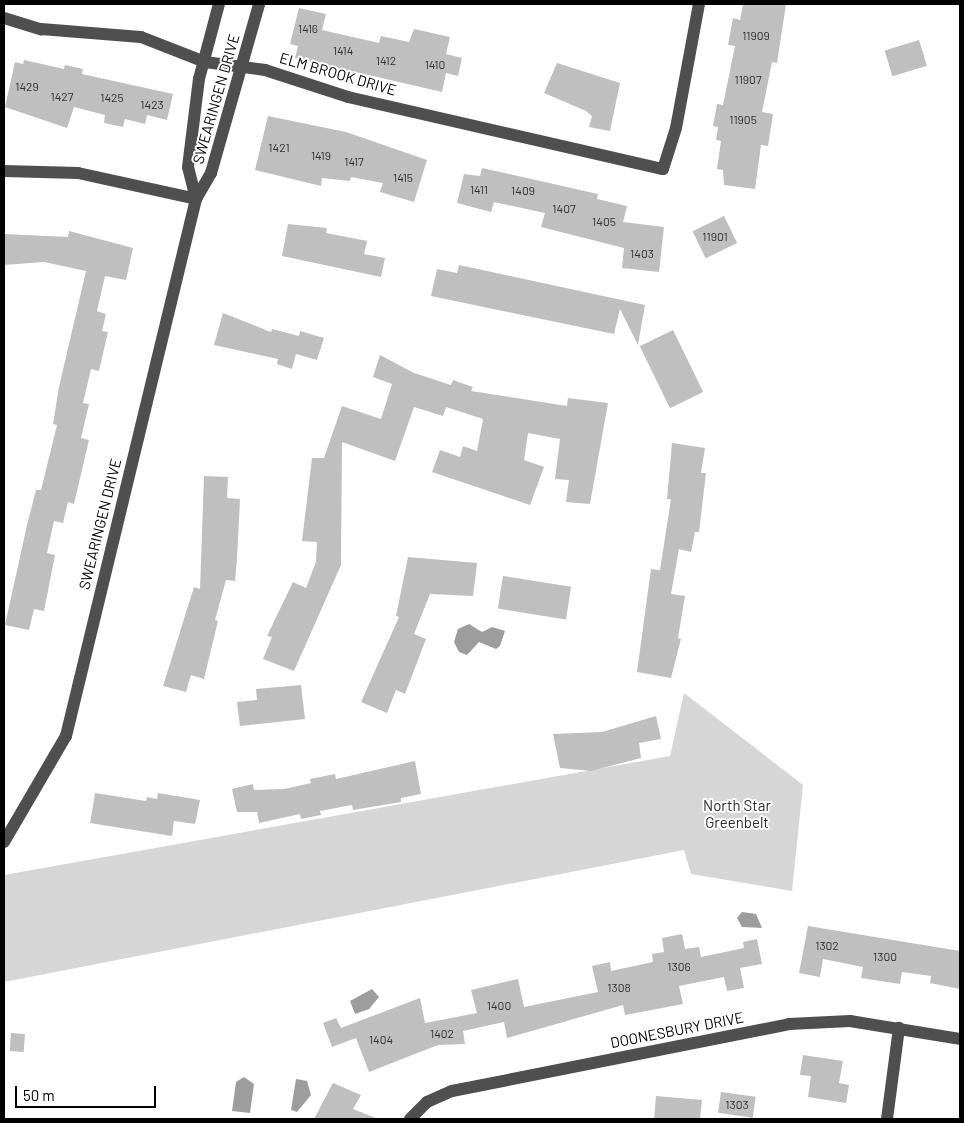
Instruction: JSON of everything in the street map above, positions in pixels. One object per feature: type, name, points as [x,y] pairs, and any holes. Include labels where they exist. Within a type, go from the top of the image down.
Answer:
[{"type":"street","name":"SWEARINGEN DRIVE","points":[[196,200],[188,167],[199,79],[220,4]]},
{"type":"street","name":"SWEARINGEN DRIVE","points":[[4,842],[66,736],[196,200],[211,174],[244,67],[259,4]]},
{"type":"street","name":"ELM BROOK DRIVE","points":[[4,18],[41,29],[141,37],[205,62],[244,67],[348,97],[663,169],[676,128],[699,4]]},
{"type":"street","points":[[4,170],[78,173],[196,200]]},
{"type":"street","name":"DOONESBURY DRIVE","points":[[410,1119],[427,1102],[452,1091],[789,1024],[822,1020],[899,1028],[960,1039]]},
{"type":"street","points":[[887,1119],[899,1028]]},
{"type":"green space","name":"North Star Greenbelt","points":[[684,693],[803,785],[792,891],[691,874],[684,850],[4,982],[4,875],[670,756]]},
{"type":"shaded area","points":[[469,624],[482,632],[492,627],[505,631],[500,646],[496,649],[479,642],[467,655],[459,652],[454,642],[458,629]]},
{"type":"shaded area","points":[[742,912],[756,914],[762,928],[742,927],[737,918]]},
{"type":"shaded area","points":[[372,989],[379,997],[369,1009],[355,1014],[350,1001]]},
{"type":"shaded area","points":[[244,1077],[254,1084],[250,1113],[232,1111],[236,1082]]},
{"type":"shaded area","points":[[296,1079],[307,1081],[311,1095],[297,1112],[291,1110]]},
{"type":"building","points":[[743,4],[786,4],[777,63],[772,62],[762,112],[773,114],[768,146],[761,145],[755,189],[724,185],[723,170],[717,169],[721,141],[716,140],[718,127],[713,126],[717,104],[723,105],[735,46],[728,45],[733,18],[740,20]]},
{"type":"building","points":[[299,8],[326,14],[322,30],[379,43],[381,36],[409,42],[414,29],[450,37],[446,54],[462,58],[458,76],[446,73],[442,92],[295,58],[298,46],[290,44]]},
{"type":"building","points":[[919,40],[927,66],[892,76],[885,51]]},
{"type":"building","points":[[24,60],[64,69],[65,65],[83,69],[82,74],[173,94],[167,120],[147,115],[145,124],[125,119],[123,127],[104,123],[105,115],[74,107],[67,128],[5,107],[15,62],[23,64]]},
{"type":"building","points":[[557,63],[620,83],[610,131],[589,127],[592,116],[586,111],[544,93]]},
{"type":"building","points":[[268,116],[346,132],[427,160],[414,202],[380,192],[383,183],[351,177],[350,181],[322,178],[321,186],[255,170]]},
{"type":"building","points":[[482,168],[598,194],[597,199],[627,206],[623,222],[664,227],[659,272],[622,268],[624,248],[541,227],[545,213],[494,202],[491,212],[457,203],[464,174],[480,176]]},
{"type":"building","points":[[724,216],[737,243],[706,258],[693,231]]},
{"type":"building","points":[[288,224],[327,228],[326,233],[367,241],[364,254],[385,258],[381,277],[282,256]]},
{"type":"building","points":[[69,231],[133,248],[126,280],[105,276],[97,311],[106,314],[102,331],[108,332],[99,371],[91,369],[83,403],[89,404],[81,438],[89,440],[74,504],[68,502],[63,523],[54,521],[47,553],[55,555],[44,611],[34,609],[29,630],[5,625],[36,490],[41,490],[57,425],[53,424],[59,387],[86,271],[44,262],[4,265],[4,234],[68,237]]},
{"type":"building","points":[[459,265],[645,305],[638,345],[620,309],[614,334],[431,296],[437,269],[457,273]]},
{"type":"building","points":[[223,313],[271,332],[272,329],[299,336],[300,331],[324,338],[317,360],[296,354],[292,369],[277,364],[278,359],[214,345]]},
{"type":"building","points":[[673,330],[703,392],[670,408],[640,346]]},
{"type":"building","points":[[380,355],[414,373],[451,385],[453,380],[473,387],[471,391],[567,406],[568,398],[608,403],[590,504],[566,502],[569,480],[555,479],[560,439],[528,433],[524,460],[544,467],[530,505],[432,472],[440,450],[460,457],[463,446],[477,451],[483,419],[446,407],[443,416],[414,407],[395,461],[342,442],[341,565],[294,671],[263,659],[272,637],[267,636],[293,582],[306,588],[316,562],[317,542],[302,541],[312,458],[324,458],[342,406],[381,419],[392,384],[373,377]]},
{"type":"building","points":[[672,443],[705,448],[701,473],[706,473],[699,532],[695,532],[691,552],[679,549],[671,594],[685,596],[678,638],[681,639],[671,678],[637,672],[651,569],[660,570],[671,499],[667,499]]},
{"type":"building","points":[[204,476],[228,477],[227,498],[240,499],[237,559],[235,581],[226,580],[215,620],[218,621],[204,679],[191,675],[186,692],[163,686],[194,587],[200,589]]},
{"type":"building","points":[[408,557],[477,563],[473,596],[430,594],[414,634],[426,639],[405,694],[396,690],[387,713],[361,702],[399,617],[396,616]]},
{"type":"building","points":[[503,576],[571,587],[566,619],[498,609]]},
{"type":"building","points":[[301,685],[305,719],[240,726],[237,702],[257,700],[256,689]]},
{"type":"building","points":[[656,716],[661,739],[639,743],[641,758],[591,771],[560,768],[553,734],[602,732]]},
{"type":"building","points":[[415,761],[421,794],[401,798],[401,802],[353,810],[352,805],[320,811],[321,815],[301,819],[300,814],[259,823],[257,812],[237,812],[232,789],[253,784],[254,790],[284,789],[311,783],[310,779],[335,774],[336,779]]},
{"type":"building","points":[[95,793],[146,801],[147,797],[157,799],[158,793],[200,800],[195,824],[174,821],[172,836],[90,823]]},
{"type":"building","points":[[808,926],[960,951],[960,989],[930,983],[931,976],[902,972],[900,984],[861,978],[863,967],[823,959],[820,977],[799,973]]},
{"type":"building","points":[[682,934],[685,949],[699,947],[701,957],[744,948],[743,942],[757,939],[762,964],[740,968],[744,988],[727,991],[724,977],[679,986],[683,1004],[625,1015],[623,1005],[507,1038],[504,1022],[463,1031],[465,1044],[438,1045],[369,1072],[356,1038],[332,1047],[323,1023],[336,1018],[341,1028],[420,998],[425,1023],[477,1013],[471,990],[518,979],[524,1007],[598,992],[592,966],[610,962],[611,971],[653,962],[652,954],[664,952],[662,938]]},
{"type":"building","points":[[11,1033],[25,1034],[24,1052],[10,1051]]},
{"type":"building","points":[[803,1055],[843,1061],[839,1083],[849,1085],[846,1103],[808,1097],[811,1076],[800,1075]]},
{"type":"building","points":[[333,1083],[361,1095],[353,1109],[378,1119],[314,1119]]},
{"type":"building","points":[[721,1092],[756,1097],[753,1118],[718,1113]]},
{"type":"building","points":[[656,1096],[702,1100],[700,1119],[654,1119]]}]
